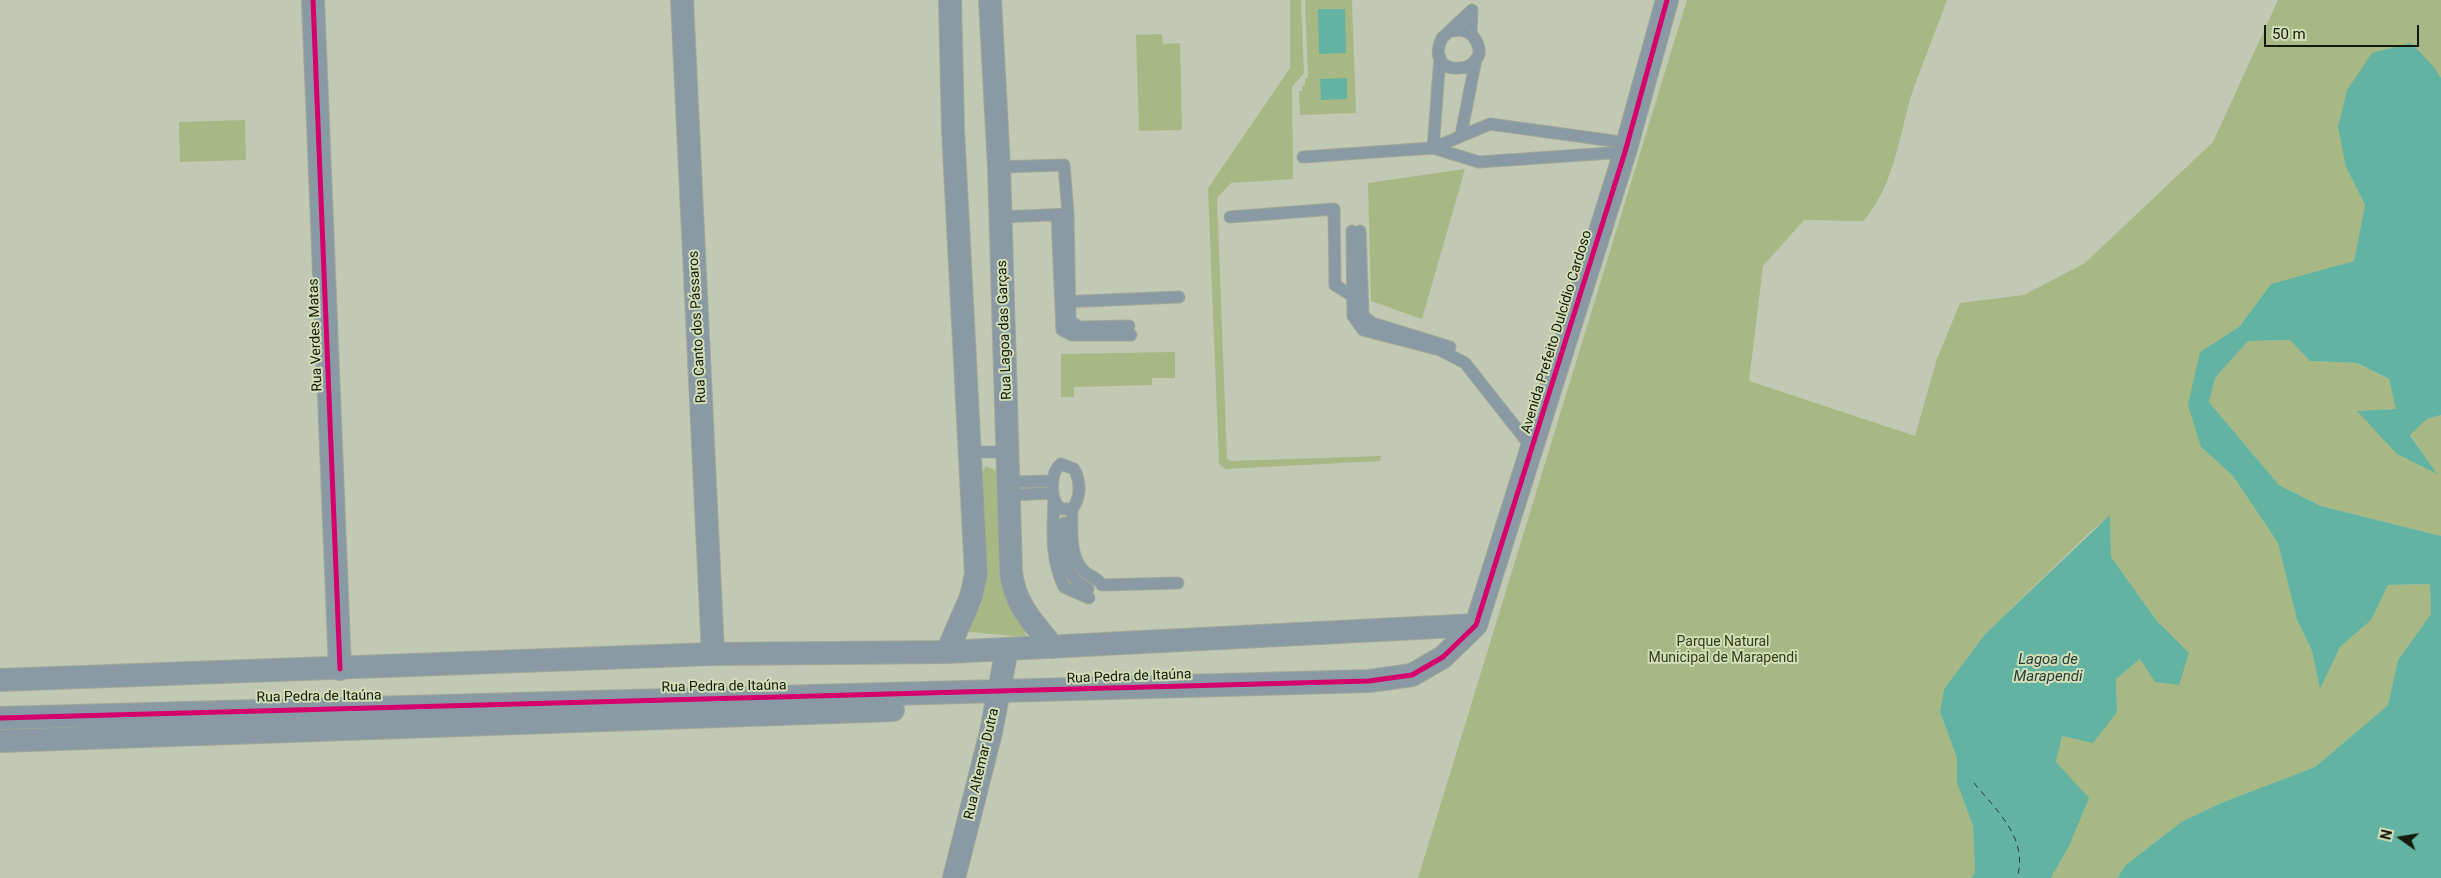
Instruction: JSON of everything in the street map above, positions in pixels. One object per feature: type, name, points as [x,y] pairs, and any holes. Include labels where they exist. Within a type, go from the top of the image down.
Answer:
[{"type":"street","name":"Rua Verdes Matas","points":[[313,0],[340,669]]},
{"type":"street","name":"Rua Canto dos Pássaros","points":[[682,0],[713,654]]},
{"type":"street","points":[[947,652],[975,585],[953,129],[950,0]]},
{"type":"street","name":"Rua Lagoa das Garças","points":[[990,0],[1001,217],[1011,572],[1013,591],[1021,608],[1054,647]]},
{"type":"street","name":"Avenida Prefeito Dulcídio Cardoso","points":[[1443,657],[1476,625],[1534,446],[1626,147],[1667,0]]},
{"type":"street","name":"Rua Pedra de Itaúna","points":[[0,680],[713,654],[947,652],[1476,625]]},
{"type":"street","name":"Rua Altemar Dutra","points":[[954,878],[997,699],[1007,649]]},
{"type":"street","name":"Rua Pedra de Itaúna","points":[[0,718],[997,699],[1369,681],[1412,675],[1443,657]]},
{"type":"street","points":[[0,741],[997,699],[1373,693],[1432,678]]},
{"type":"lane","points":[[1452,31],[1473,5]]},
{"type":"lane","points":[[1471,34],[1473,5]]},
{"type":"lane","points":[[1433,148],[1440,57],[1439,44],[1446,34],[1458,30],[1471,34],[1478,44],[1477,58],[1461,135]]},
{"type":"lane","points":[[1440,57],[1448,67],[1461,70],[1468,68],[1477,58]]},
{"type":"lane","points":[[1433,148],[1490,124],[1626,147]]},
{"type":"lane","points":[[1302,157],[1433,148],[1479,162],[1626,147]]},
{"type":"lane","points":[[999,167],[1064,165],[1062,215],[1064,302],[1062,330],[1072,335],[1130,330]]},
{"type":"lane","points":[[1230,217],[1334,209],[1335,285],[1358,298]]},
{"type":"lane","points":[[1001,217],[1062,215]]},
{"type":"lane","points":[[1356,231],[1358,298],[1353,316],[1364,330],[1440,350],[1465,363],[1534,446]]},
{"type":"lane","points":[[1064,302],[1179,297]]},
{"type":"lane","points":[[970,452],[1009,452]]},
{"type":"lane","points":[[1061,464],[1074,469],[1078,476],[1079,495],[1077,503],[1068,509],[1064,558],[1072,577],[1089,594],[1064,587],[1056,570],[1053,554],[1053,481],[1057,468],[1061,464]]},
{"type":"lane","points":[[1010,489],[1053,481]]},
{"type":"lane","points":[[1010,489],[1054,496]]},
{"type":"lane","points":[[1054,496],[1058,506],[1068,509]]},
{"type":"lane","points":[[1068,509],[1073,546],[1079,566],[1085,573],[1098,579],[1102,585],[1178,582]]},
{"type":"green space","points":[[1290,0],[1301,0],[1304,73],[1292,87],[1293,179],[1231,183],[1217,198],[1227,459],[1230,461],[1381,456],[1380,461],[1226,469],[1219,464],[1208,188],[1290,68]]},
{"type":"green space","points":[[1305,0],[1352,0],[1356,113],[1300,115],[1299,91],[1302,91],[1302,86],[1305,85],[1305,78],[1308,78]]},
{"type":"green space","name":"Parque Natural Municipal de Marapendi","points":[[1687,0],[1947,0],[1913,90],[1889,176],[1874,207],[1863,221],[1804,220],[1763,266],[1749,381],[1915,436],[1937,359],[1960,303],[2024,295],[2085,263],[2213,142],[2278,0],[2441,0],[2441,78],[2435,68],[2346,167],[2365,205],[2354,262],[2271,284],[2239,327],[2200,352],[2201,447],[2233,476],[2278,543],[2297,620],[2312,651],[2320,688],[2340,647],[2371,620],[2388,585],[2430,584],[2431,614],[2398,660],[2388,705],[2315,767],[2221,803],[2181,822],[2126,865],[2117,878],[2051,878],[2069,846],[2056,762],[2062,736],[2117,712],[2116,679],[2140,659],[2189,654],[2157,621],[2111,557],[2110,516],[2089,533],[1985,634],[1944,689],[1940,712],[1957,758],[1957,783],[1973,826],[1975,872],[1971,878],[1418,878]]},
{"type":"green space","points":[[1162,34],[1163,44],[1180,43],[1182,130],[1139,131],[1136,35]]},
{"type":"green space","points":[[245,120],[246,160],[180,162],[179,122]]},
{"type":"green space","points":[[1465,169],[1422,319],[1371,301],[1368,183]]},
{"type":"green space","points":[[2290,340],[2310,361],[2357,363],[2389,379],[2397,409],[2358,411],[2436,473],[2410,434],[2427,419],[2441,415],[2441,536],[2321,506],[2279,485],[2209,402],[2215,378],[2248,341]]},
{"type":"green space","points":[[1175,352],[1175,378],[1152,378],[1152,385],[1074,387],[1074,397],[1061,397],[1061,354]]},
{"type":"green space","points":[[986,466],[997,471],[1026,637],[969,632],[968,625],[982,604],[986,581],[981,474]]},
{"type":"water","points":[[1318,9],[1345,9],[1346,53],[1319,54]]},
{"type":"water","points":[[2411,43],[2435,68],[2441,78],[2441,415],[2427,419],[2410,435],[2437,474],[2397,454],[2357,411],[2396,409],[2389,379],[2357,363],[2310,361],[2290,340],[2248,341],[2215,378],[2209,402],[2279,485],[2321,506],[2441,536],[2441,878],[2117,878],[2126,865],[2181,822],[2221,803],[2315,767],[2388,705],[2398,660],[2431,614],[2430,584],[2388,585],[2371,620],[2340,647],[2320,689],[2312,651],[2297,620],[2278,543],[2233,476],[2201,447],[2188,405],[2200,352],[2239,327],[2271,284],[2354,261],[2365,205],[2346,167],[2338,127],[2347,90],[2372,53]]},
{"type":"water","points":[[1347,78],[1347,99],[1321,100],[1320,79]]},
{"type":"water","name":"Lagoa de Marapendi","points":[[2110,515],[2111,557],[2157,621],[2189,653],[2179,685],[2155,682],[2140,659],[2116,679],[2117,712],[2093,743],[2062,736],[2056,762],[2089,798],[2069,846],[2051,878],[1971,878],[1975,872],[1973,826],[1957,783],[1957,758],[1940,712],[1944,689],[1985,634]]},
{"type":"ferry route","points":[[1974,783],[2001,815],[2015,838],[2020,864],[2017,878]]},
{"type":"cycle path","points":[[313,0],[340,669]]},
{"type":"cycle path","points":[[0,718],[1369,681],[1412,675],[1443,657],[1476,625],[1625,152],[1667,0]]}]
